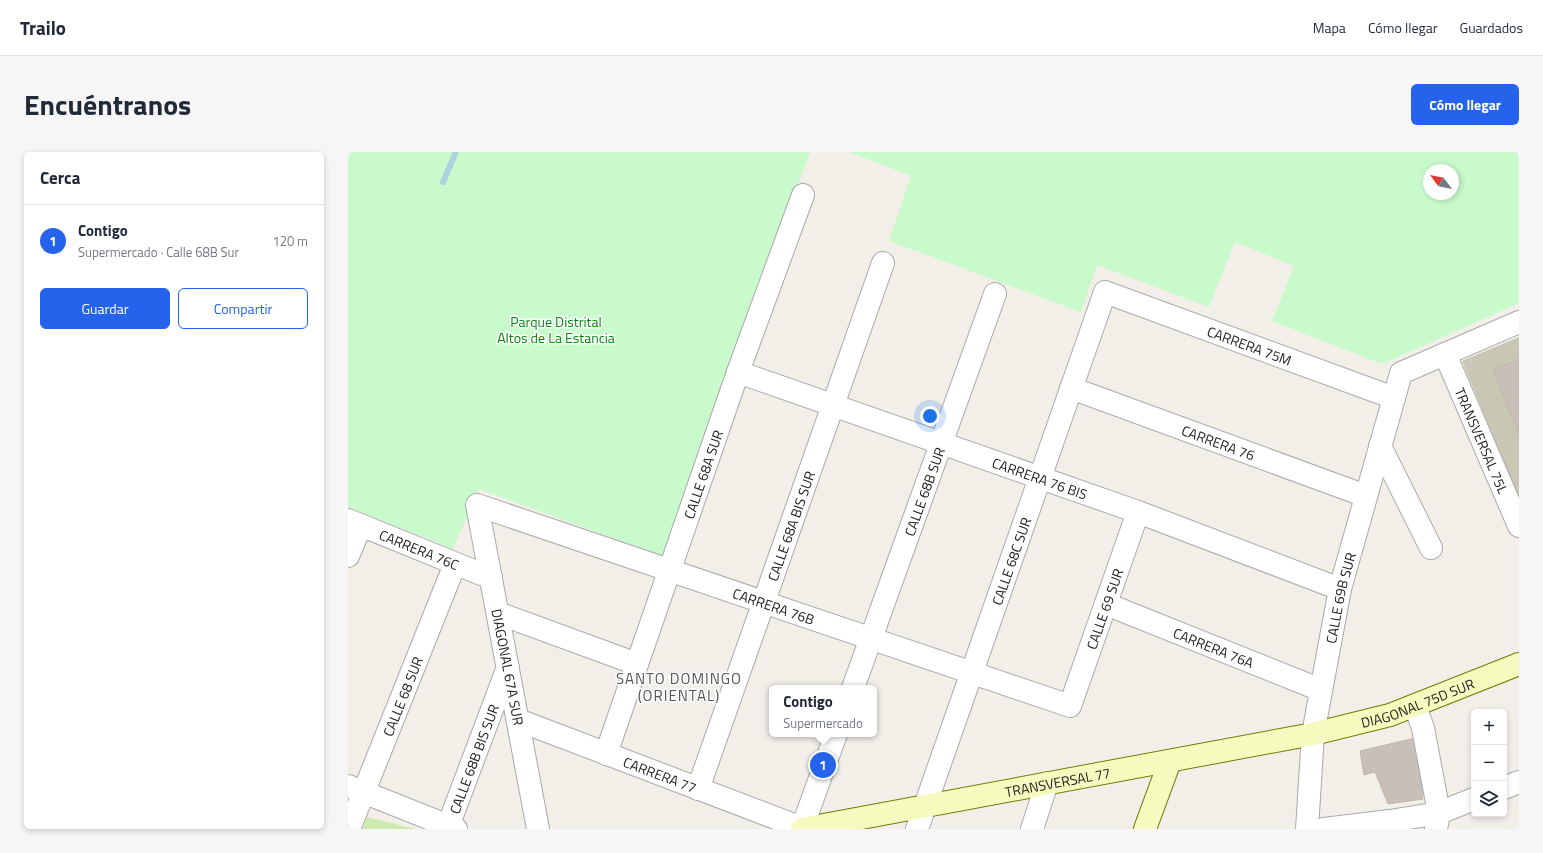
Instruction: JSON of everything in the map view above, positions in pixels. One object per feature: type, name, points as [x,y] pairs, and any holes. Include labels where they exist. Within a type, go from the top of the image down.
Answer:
[{"type":"street","name":"CALLE 68A SUR","points":[[606,754],[738,372],[803,195]]},
{"type":"street","name":"CALLE 68A BIS SUR","points":[[698,789],[883,263]]},
{"type":"street","name":"CALLE 68C SUR","points":[[917,829],[1105,292]]},
{"type":"street","name":"CARRERA 75M","points":[[1105,292],[1394,398]]},
{"type":"street","name":"CALLE 68B SUR","points":[[854,685],[995,294]]},
{"type":"street","points":[[1445,354],[1519,322]]},
{"type":"street","name":"CALLE 69B SUR","points":[[1307,829],[1313,734],[1340,589],[1401,372],[1445,354]]},
{"type":"street","name":"TRANSVERSAL 75L","points":[[1445,354],[1519,526]]},
{"type":"street","name":"CARRERA 76 BIS","points":[[738,372],[1138,512],[1340,589]]},
{"type":"street","name":"CARRERA 76","points":[[1071,388],[1366,496]]},
{"type":"street","points":[[1380,446],[1431,548]]},
{"type":"street","name":"CARRERA 76B","points":[[477,505],[1070,706]]},
{"type":"street","name":"DIAGONAL 67A SUR","points":[[477,505],[538,829]]},
{"type":"street","name":"CALLE 69 SUR","points":[[1070,706],[1138,512]]},
{"type":"street","points":[[348,556],[354,523]]},
{"type":"street","name":"CARRERA 76C","points":[[354,523],[491,578]]},
{"type":"street","name":"CALLE 68 SUR","points":[[349,829],[356,789],[455,564]]},
{"type":"street","name":"CARRERA 76A","points":[[1106,604],[1321,690]]},
{"type":"street","points":[[498,614],[637,664]]},
{"type":"street","name":"DIAGONAL 75D SUR","points":[[1313,734],[1390,715],[1519,664]]},
{"type":"street","name":"CALLE 68B BIS SUR","points":[[451,828],[508,667]]},
{"type":"street","points":[[1415,706],[1423,728],[1437,821]]},
{"type":"street","name":"CARRERA 77","points":[[518,720],[802,829]]},
{"type":"street","name":"TRANSVERSAL 77","points":[[802,829],[1313,734]]},
{"type":"street","points":[[802,829],[835,737]]},
{"type":"street","points":[[1145,829],[1170,761]]},
{"type":"street","points":[[1507,787],[1519,782]]},
{"type":"street","points":[[1032,829],[1047,783]]},
{"type":"street","points":[[356,789],[451,828]]},
{"type":"street","points":[[1324,829],[1390,821],[1437,821],[1471,801]]},
{"type":"shaded area","points":[[1519,337],[1519,499],[1462,361]]},
{"type":"green space","name":"Parque Distrital Altos de La Estancia","points":[[348,152],[810,152],[662,556],[479,489],[453,549],[348,507]]},
{"type":"green space","points":[[849,152],[1519,152],[1519,303],[1382,364],[1272,321],[1294,266],[1235,242],[1209,307],[1097,265],[1081,312],[889,241],[911,176]]},
{"type":"green space","points":[[367,817],[415,829],[362,829]]},
{"type":"building","points":[[1519,359],[1519,434],[1493,370]]},
{"type":"building","points":[[1415,738],[1423,799],[1388,804],[1375,772],[1364,775],[1360,751]]},
{"type":"waterway","points":[[443,182],[456,152]]},
{"type":"place","name":"Contigo","points":[[823,765]]},
{"type":"district","name":"SANTO DOMINGO (ORIENTAL)","points":[[679,686]]}]
